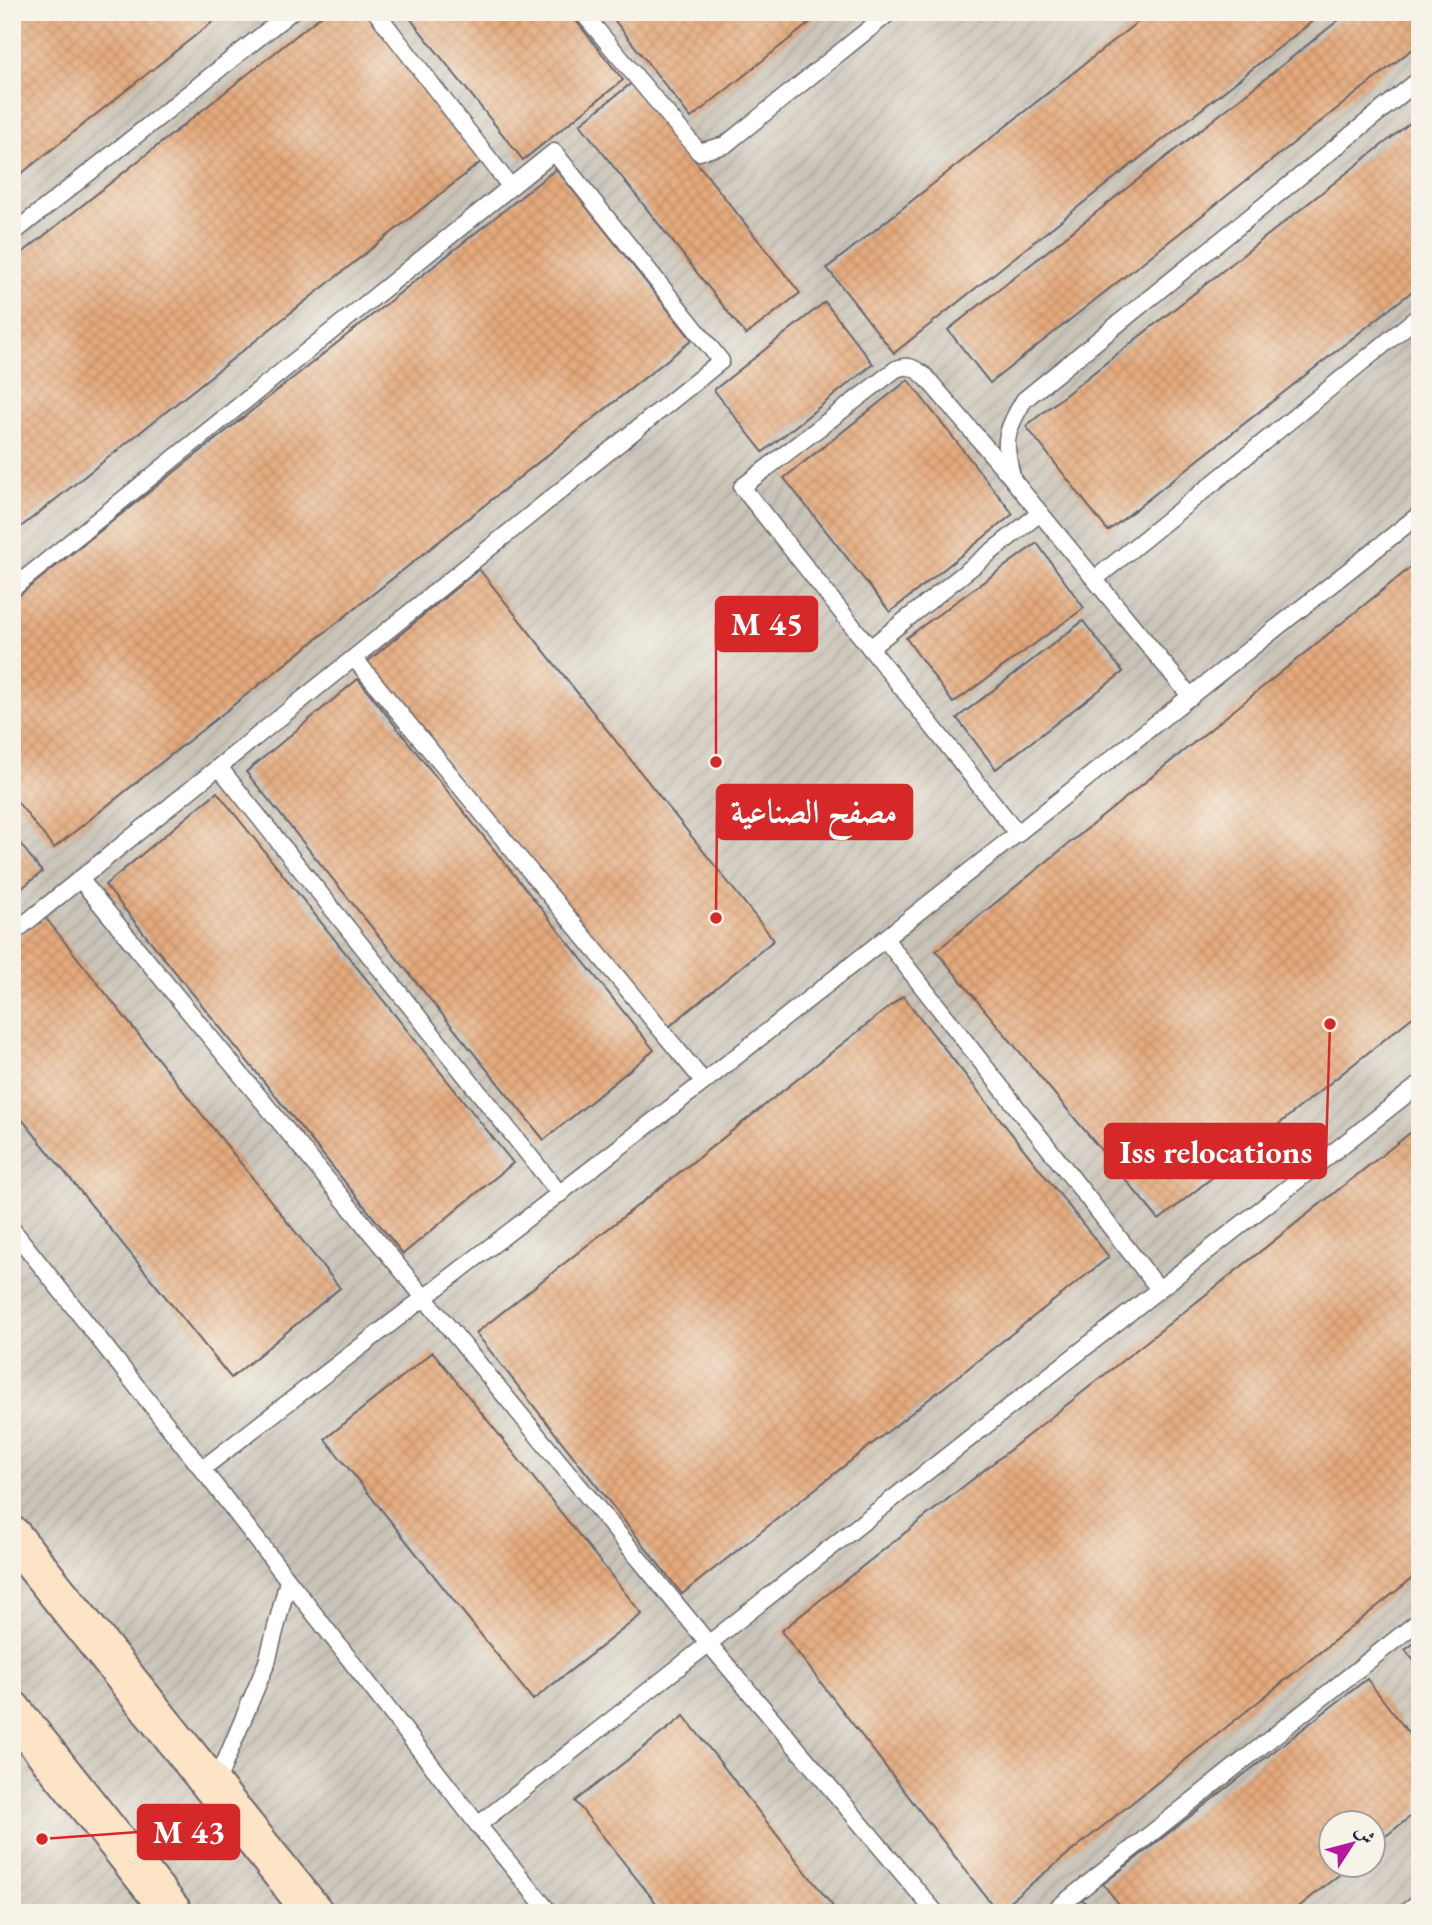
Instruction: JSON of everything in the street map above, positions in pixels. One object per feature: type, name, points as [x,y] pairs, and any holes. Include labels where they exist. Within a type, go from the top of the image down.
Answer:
[{"type":"main road","points":[[12,1536],[314,1913]]},
{"type":"main road","points":[[12,1710],[173,1913]]},
{"type":"lane","points":[[12,234],[291,12]]},
{"type":"lane","points":[[376,12],[510,186]]},
{"type":"lane","points":[[582,12],[699,152],[725,145],[890,12]]},
{"type":"lane","points":[[1013,480],[1006,452],[1009,427],[1024,400],[1420,79]]},
{"type":"lane","points":[[12,589],[554,152],[722,361],[12,934]]},
{"type":"lane","points":[[1095,579],[1420,315]]},
{"type":"lane","points":[[1018,834],[742,487],[896,369],[905,366],[914,368],[925,376],[1013,480],[1191,697]]},
{"type":"lane","points":[[870,648],[1040,513]]},
{"type":"lane","points":[[202,1468],[704,1082],[1420,514]]},
{"type":"lane","points":[[354,658],[704,1082]]},
{"type":"lane","points":[[219,767],[560,1194]]},
{"type":"lane","points":[[80,879],[709,1644],[936,1913]]},
{"type":"lane","points":[[886,939],[1159,1289]]},
{"type":"lane","points":[[478,1825],[1420,1083]]},
{"type":"lane","points":[[12,1229],[202,1468],[478,1825],[550,1913]]},
{"type":"lane","points":[[214,1788],[267,1662],[288,1581]]},
{"type":"lane","points":[[1051,1913],[1420,1620]]},
{"type":"lane","points":[[1405,1913],[1420,1901]]},
{"type":"shaded area","points":[[12,12],[1420,12],[1420,1913],[12,1913]]},
{"type":"building","points":[[12,12],[225,12],[12,181]]},
{"type":"building","points":[[326,12],[372,12],[487,157],[12,534],[12,261]]},
{"type":"building","points":[[405,12],[569,12],[623,80],[523,160]]},
{"type":"building","points":[[608,12],[823,12],[691,118]]},
{"type":"building","points":[[1150,12],[1324,12],[894,353],[827,268]]},
{"type":"building","points":[[1349,12],[1420,12],[1420,43],[990,383],[948,330]]},
{"type":"building","points":[[633,82],[800,293],[746,335],[580,124]]},
{"type":"building","points":[[1420,115],[1420,285],[1108,531],[1026,426]]},
{"type":"building","points":[[556,169],[692,340],[54,848],[12,795],[12,601]]},
{"type":"building","points":[[825,302],[873,364],[763,452],[714,390]]},
{"type":"building","points":[[908,380],[1013,514],[890,612],[784,478]]},
{"type":"building","points":[[1037,543],[1084,608],[953,703],[906,638]]},
{"type":"building","points":[[1410,568],[1420,581],[1420,1011],[1159,1220],[936,951]]},
{"type":"building","points":[[479,569],[774,940],[665,1030],[367,662]]},
{"type":"building","points":[[1083,621],[1123,672],[996,769],[957,718]]},
{"type":"building","points":[[358,679],[654,1050],[544,1140],[246,772]]},
{"type":"building","points":[[217,792],[513,1163],[403,1254],[105,885]]},
{"type":"building","points":[[12,833],[42,872],[12,896]]},
{"type":"building","points":[[45,917],[340,1288],[231,1378],[12,1107],[12,943]]},
{"type":"building","points":[[903,996],[1109,1257],[682,1594],[476,1333]]},
{"type":"building","points":[[1420,1125],[1420,1572],[997,1911],[781,1631]]},
{"type":"building","points":[[433,1352],[642,1614],[533,1700],[325,1439]]},
{"type":"building","points":[[1420,1639],[1420,1668],[1405,1650]]},
{"type":"building","points":[[1367,1679],[1420,1748],[1420,1809],[1386,1836],[1386,1810],[1316,1810],[1316,1880],[1332,1880],[1291,1913],[1126,1913],[1103,1884]]},
{"type":"building","points":[[684,1716],[838,1913],[664,1913],[575,1801]]},
{"type":"building","points":[[1082,1899],[1093,1913],[1064,1913]]},
{"type":"place","name":"M 45","points":[[716,762]]},
{"type":"place","name":"مصفح الصناعية","points":[[716,918]]},
{"type":"place","name":"Iss relocations","points":[[1330,1024]]},
{"type":"place","name":"M 43","points":[[42,1839]]}]
